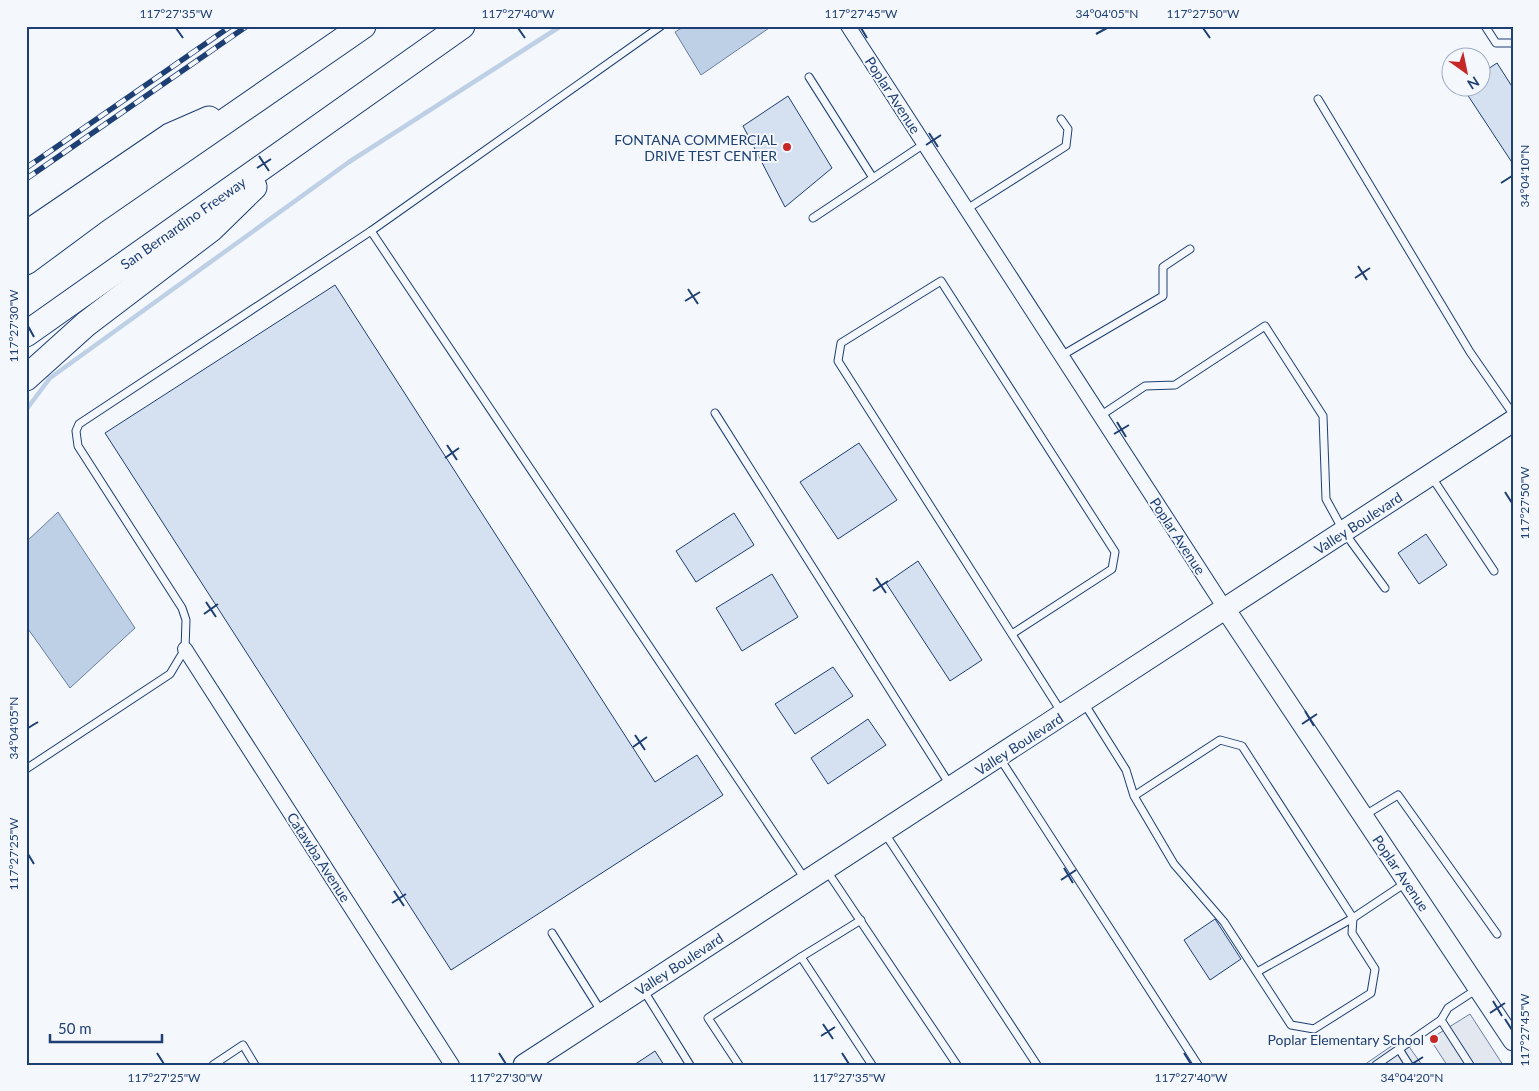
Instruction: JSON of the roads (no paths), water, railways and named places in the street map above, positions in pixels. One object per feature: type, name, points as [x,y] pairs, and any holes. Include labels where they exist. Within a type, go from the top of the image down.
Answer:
[{"type":"highway","points":[[26,262],[363,26]]},
{"type":"highway","name":"San Bernardino Freeway","points":[[26,334],[462,26]]},
{"type":"highway","points":[[26,234],[170,136],[258,99]]},
{"type":"highway","points":[[26,378],[86,324],[211,229],[307,135]]},
{"type":"main road","name":"Valley Boulevard","points":[[524,1065],[1513,422]]},
{"type":"street","name":"Poplar Avenue","points":[[848,26],[1226,610],[1513,1041]]},
{"type":"street","name":"Catawba Avenue","points":[[185,649],[452,1065]]},
{"type":"lane","points":[[26,769],[170,674],[185,649],[186,620],[182,608],[83,455],[75,438],[76,431],[87,417],[372,231],[661,26]]},
{"type":"lane","points":[[1485,26],[1496,43],[1513,43]]},
{"type":"lane","points":[[809,77],[873,178]]},
{"type":"lane","points":[[1318,99],[1470,352],[1513,414]]},
{"type":"lane","points":[[966,209],[1066,146],[1068,129],[1061,119]]},
{"type":"lane","points":[[813,218],[924,144]]},
{"type":"lane","points":[[372,231],[806,882]]},
{"type":"lane","points":[[1061,356],[1163,296],[1163,267],[1190,249]]},
{"type":"lane","points":[[1012,634],[1112,569],[1115,552],[941,281],[841,343],[838,361],[1012,634],[1064,715]]},
{"type":"lane","points":[[1100,416],[1145,386],[1175,385],[1265,326],[1322,416],[1326,498],[1344,532],[1385,588]]},
{"type":"lane","points":[[715,413],[951,788]]},
{"type":"lane","points":[[1430,476],[1494,571]]},
{"type":"lane","points":[[1083,702],[1126,770],[1134,796],[1174,864],[1224,922],[1291,1025],[1314,1029],[1371,993],[1374,969],[1352,933],[1353,918],[1242,746],[1220,740],[1134,796]]},
{"type":"lane","points":[[999,757],[1198,1065]]},
{"type":"lane","points":[[1363,817],[1398,795],[1497,934]]},
{"type":"lane","points":[[884,832],[1037,1065]]},
{"type":"lane","points":[[826,869],[957,1065]]},
{"type":"lane","points":[[1256,972],[1353,918],[1407,882]]},
{"type":"lane","points":[[739,1065],[708,1018],[861,920]]},
{"type":"lane","points":[[552,933],[602,1014]]},
{"type":"lane","points":[[801,957],[872,1065]]},
{"type":"lane","points":[[642,988],[690,1065]]},
{"type":"lane","points":[[1376,1065],[1441,1020],[1448,1008],[1478,989]]},
{"type":"lane","points":[[1441,1020],[1470,1065]]},
{"type":"lane","points":[[213,1065],[243,1045],[255,1065]]},
{"type":"lane","points":[[1399,1049],[1409,1065]]},
{"type":"water","points":[[685,26],[772,26],[701,75],[675,32]]},
{"type":"water","points":[[58,512],[135,628],[70,688],[26,626],[26,542]]},
{"type":"waterway","points":[[26,410],[50,378],[349,162],[561,26]]},
{"type":"railway","points":[[26,168],[231,26]]},
{"type":"railway","points":[[26,179],[247,26]]},
{"type":"place","name":"FONTANA COMMERCIAL DRIVE TEST CENTER","points":[[787,147]]},
{"type":"place","name":"Poplar Elementary School","points":[[1434,1039]]}]
